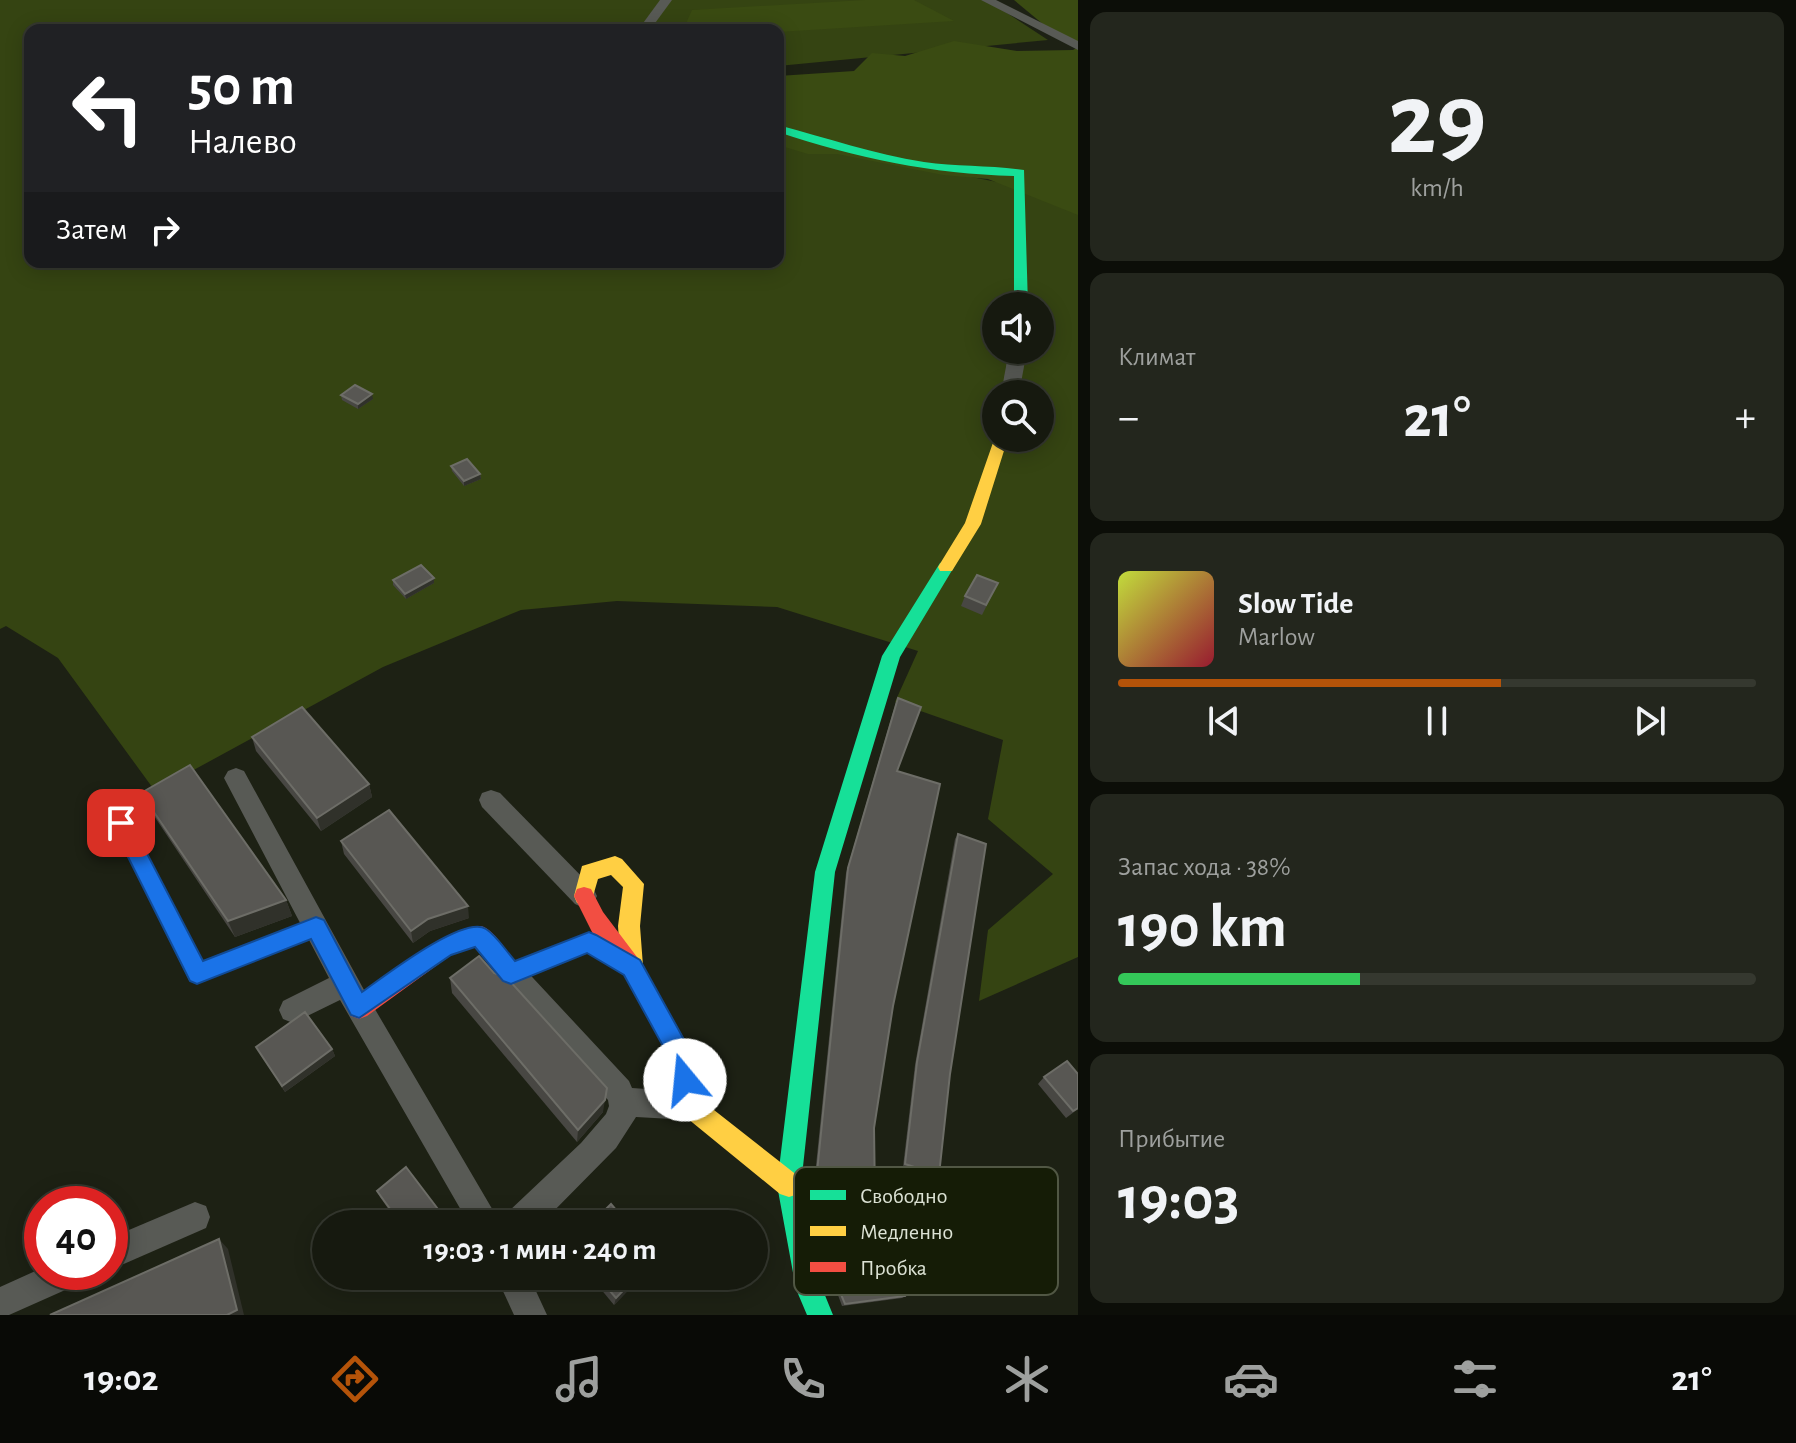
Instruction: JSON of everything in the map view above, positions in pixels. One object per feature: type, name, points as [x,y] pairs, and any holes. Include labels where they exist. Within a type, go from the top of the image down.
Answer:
[{"type":"street","points":[[648,24],[666,0]]},
{"type":"street","points":[[987,0],[1078,46]]},
{"type":"street","points":[[784,130],[816,143],[906,163],[967,171],[1020,173],[1021,292]]},
{"type":"street","points":[[794,1211],[789,1185],[825,872],[891,656],[973,524],[996,452]]},
{"type":"street","points":[[236,778],[359,1008],[478,1210]]},
{"type":"street","points":[[491,800],[584,896],[595,919],[632,968],[680,1054],[690,1106]]},
{"type":"street","points":[[121,823],[197,973],[316,927]]},
{"type":"street","points":[[584,896],[589,873],[615,865],[634,884],[629,926],[632,968]]},
{"type":"street","points":[[359,1008],[445,947],[479,936],[610,1080],[623,1102],[621,1119],[532,1210]]},
{"type":"street","points":[[511,973],[589,942],[632,968]]},
{"type":"street","points":[[293,1010],[346,983]]},
{"type":"street","points":[[623,1102],[690,1106],[789,1185]]},
{"type":"street","points":[[128,1246],[195,1217]]},
{"type":"street","points":[[0,1303],[29,1290]]},
{"type":"street","points":[[519,1290],[531,1315]]},
{"type":"street","points":[[812,1295],[820,1315]]},
{"type":"green space","points":[[0,0],[987,0],[1048,40],[784,65],[784,24],[24,24],[24,268],[784,268],[784,141],[1013,185],[1078,203],[1078,957],[979,1001],[988,930],[1053,874],[988,819],[1003,740],[895,702],[918,651],[777,607],[617,601],[521,610],[383,667],[155,791],[58,658],[6,626],[0,629]]},
{"type":"green space","points":[[914,0],[954,21],[784,32],[784,24],[686,24],[692,10]]},
{"type":"green space","points":[[1014,0],[1078,0],[1078,42],[1044,25]]},
{"type":"green space","points":[[954,41],[1017,51],[1073,50],[1078,47],[1078,215],[988,179],[943,175],[837,154],[808,154],[784,147],[784,76],[854,71],[872,53],[905,56]]},
{"type":"building","points":[[355,385],[372,394],[358,404],[341,395]]},
{"type":"building","points":[[467,459],[480,474],[464,481],[451,466]]},
{"type":"building","points":[[421,565],[434,578],[405,594],[393,580]]},
{"type":"building","points":[[977,575],[998,583],[986,605],[965,596]]},
{"type":"building","points":[[898,698],[921,707],[897,771],[940,784],[893,1006],[874,1128],[875,1167],[818,1167],[848,868]]},
{"type":"building","points":[[302,707],[369,784],[317,818],[252,737]]},
{"type":"building","points":[[190,765],[286,900],[228,921],[141,793]]},
{"type":"building","points":[[389,810],[468,906],[428,919],[411,931],[341,841]]},
{"type":"building","points":[[958,834],[986,844],[950,1074],[940,1167],[905,1164],[917,1062]]},
{"type":"building","points":[[479,956],[494,973],[507,978],[607,1088],[605,1100],[578,1130],[450,978]]},
{"type":"building","points":[[305,1012],[332,1049],[282,1086],[256,1047]]},
{"type":"building","points":[[1067,1061],[1078,1074],[1078,1108],[1073,1111],[1044,1077]]},
{"type":"building","points":[[406,1167],[439,1210],[391,1210],[377,1191]]},
{"type":"building","points":[[219,1239],[237,1310],[227,1315],[50,1315],[106,1290],[128,1290],[128,1280]]},
{"type":"building","points":[[609,1290],[624,1290],[616,1298]]},
{"type":"building","points":[[841,1295],[905,1296],[845,1304]]},
{"type":"traffic: fast","points":[[784,130],[837,147],[897,161],[1020,173],[1021,292]]},
{"type":"traffic: fast","points":[[794,1211],[789,1185],[825,872],[891,656],[946,567]]},
{"type":"traffic: fast","points":[[121,823],[197,973],[316,927]]},
{"type":"traffic: fast","points":[[812,1295],[820,1315]]},
{"type":"traffic: slow","points":[[946,567],[973,524],[996,452]]},
{"type":"traffic: slow","points":[[584,896],[589,873],[615,865],[634,884],[629,926],[632,968],[680,1054],[690,1106],[789,1185]]},
{"type":"traffic: jam","points":[[359,1008],[445,947],[479,936],[511,973],[589,942],[632,968],[595,919],[584,896]]},
{"type":"route","points":[[121,823],[197,973],[316,927],[359,1008],[445,947],[479,936],[511,973],[589,942],[632,968],[680,1054],[685,1080]]}]
